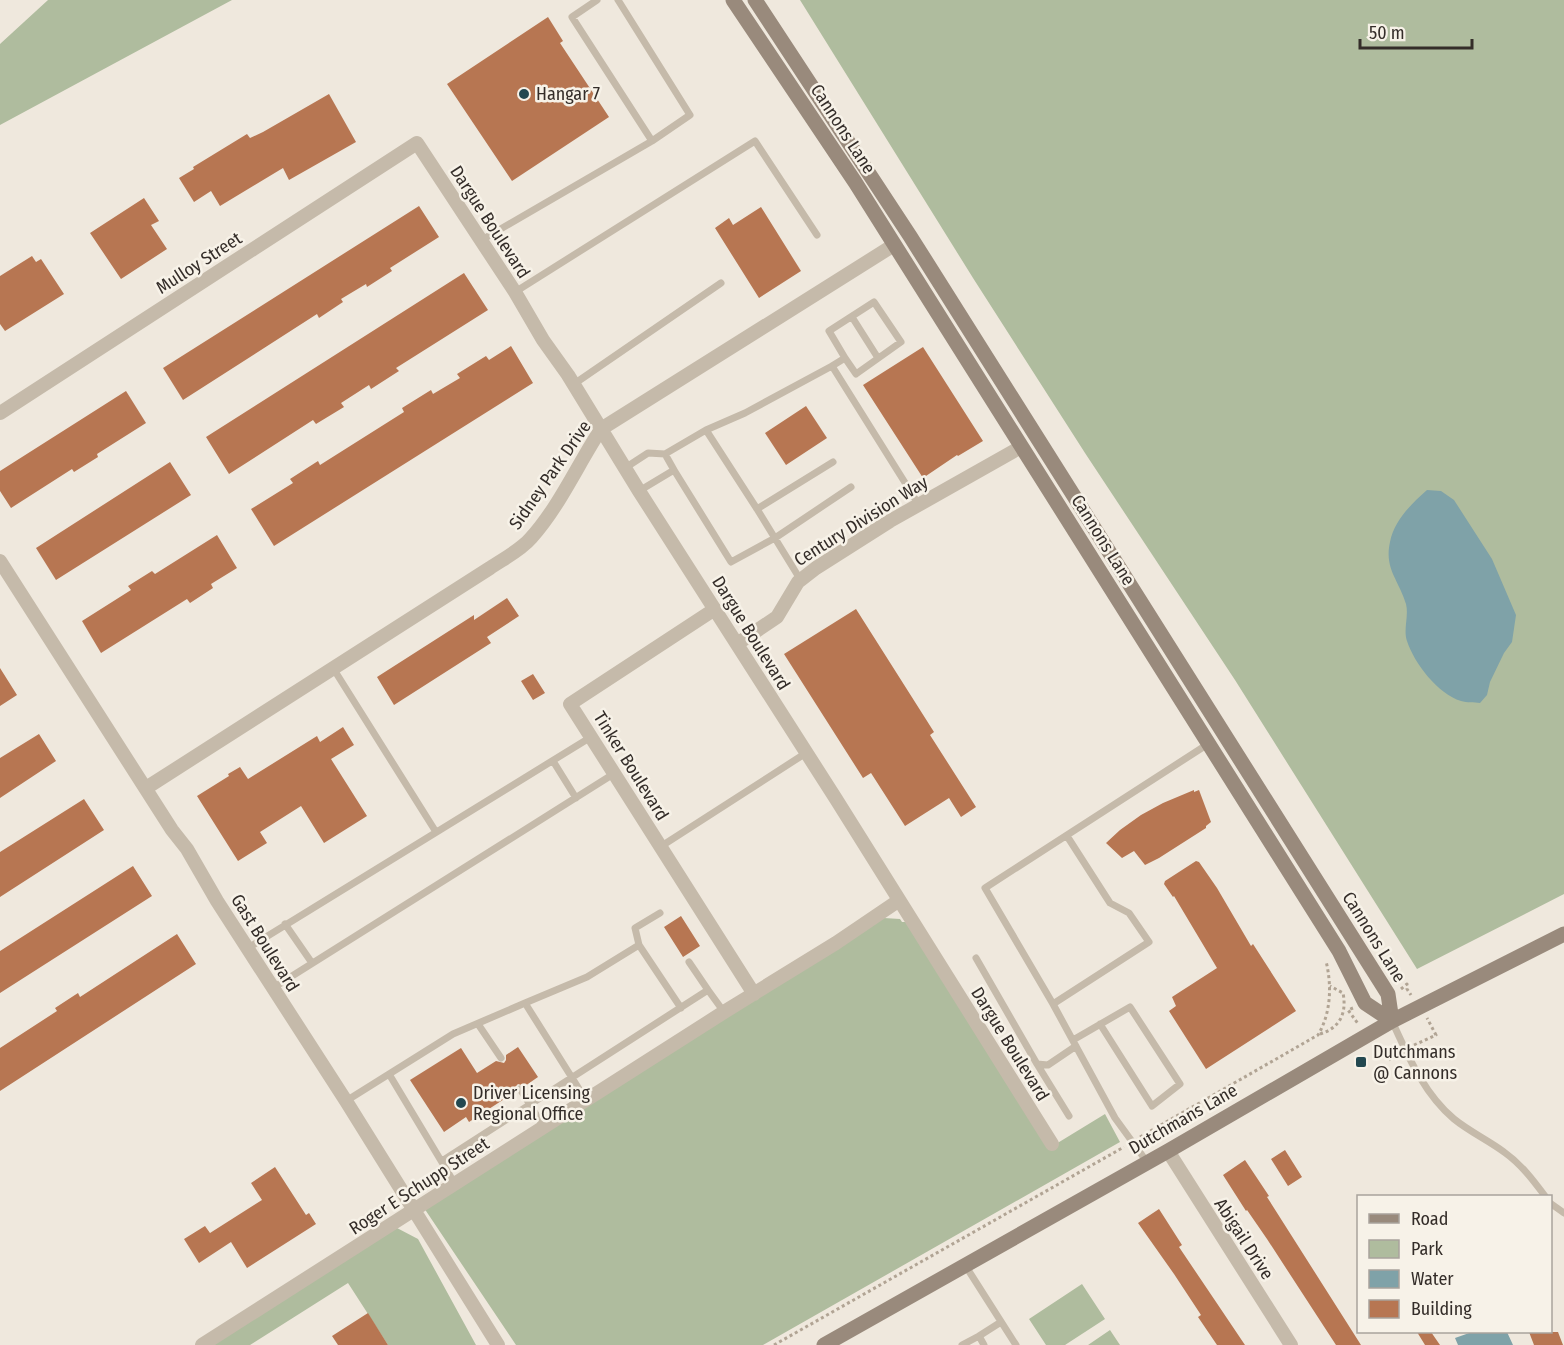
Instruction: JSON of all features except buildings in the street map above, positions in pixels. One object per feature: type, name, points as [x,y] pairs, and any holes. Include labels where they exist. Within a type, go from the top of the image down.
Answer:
[{"type":"main road","name":"Cannons Lane","points":[[733,0],[855,182],[1339,951],[1365,1003],[1392,1021]]},
{"type":"main road","name":"Cannons Lane","points":[[755,0],[910,236],[1388,994],[1392,1021]]},
{"type":"main road","points":[[894,245],[910,236]]},
{"type":"main road","points":[[1021,447],[1037,438]]},
{"type":"main road","name":"Dutchmans Lane","points":[[824,1345],[1168,1151],[1392,1021],[1420,1009],[1564,934]]},
{"type":"street","name":"Dargue Boulevard","points":[[417,143],[515,292],[543,340],[574,384],[639,491],[1052,1144]]},
{"type":"street","name":"Mulloy Street","points":[[0,413],[417,143]]},
{"type":"street","name":"Sidney Park Drive","points":[[146,788],[490,568],[530,540],[561,497],[579,462],[601,429],[894,245]]},
{"type":"street","name":"Century Division Way","points":[[737,644],[777,617],[801,579],[880,527],[1021,447]]},
{"type":"street","name":"Gast Boulevard","points":[[0,561],[172,830],[187,849],[217,901],[346,1101],[498,1345]]},
{"type":"street","name":"Tinker Boulevard","points":[[715,609],[570,704],[754,994]]},
{"type":"street","name":"Roger E Schupp Street","points":[[202,1345],[836,943],[898,901]]},
{"type":"street","name":"Abigail Drive","points":[[1168,1151],[1291,1345]]},
{"type":"lane","points":[[597,0],[572,17],[652,141]]},
{"type":"lane","points":[[480,241],[652,141],[690,115],[618,0]]},
{"type":"lane","points":[[515,292],[755,141],[817,235]]},
{"type":"lane","points":[[574,384],[721,283]]},
{"type":"lane","points":[[874,302],[901,342],[856,374],[845,358],[829,331],[874,302]]},
{"type":"lane","points":[[852,317],[878,358]]},
{"type":"lane","points":[[625,468],[648,453],[665,454],[706,430],[745,413],[845,358]]},
{"type":"lane","points":[[832,366],[919,505]]},
{"type":"lane","points":[[706,430],[801,579]]},
{"type":"lane","points":[[665,454],[731,562],[775,538],[851,487]]},
{"type":"lane","points":[[758,509],[833,462]]},
{"type":"lane","points":[[639,491],[674,470]]},
{"type":"lane","points":[[333,668],[436,832]]},
{"type":"lane","points":[[248,948],[591,737]]},
{"type":"lane","points":[[1147,1162],[1115,1118],[1053,1004],[985,888],[1209,744]]},
{"type":"lane","points":[[660,847],[806,753]]},
{"type":"lane","points":[[553,761],[576,798]]},
{"type":"lane","points":[[273,988],[615,773]]},
{"type":"lane","points":[[1053,1004],[1149,942],[1129,913],[1110,903],[1066,836]]},
{"type":"lane","points":[[660,913],[635,928],[639,945],[681,1008]]},
{"type":"lane","points":[[285,924],[312,963]]},
{"type":"lane","points":[[346,1101],[453,1034],[587,977],[639,945]]},
{"type":"lane","points":[[976,958],[1069,1116]]},
{"type":"lane","points":[[689,962],[724,1012]]},
{"type":"lane","points":[[442,1161],[708,990]]},
{"type":"lane","points":[[525,1003],[586,1100]]},
{"type":"lane","points":[[1037,1064],[1048,1065],[1100,1024],[1130,1007],[1180,1084],[1152,1106],[1100,1024]]},
{"type":"lane","points":[[1392,1021],[1405,1050],[1438,1103],[1453,1118],[1505,1152],[1525,1170],[1544,1195]]},
{"type":"lane","points":[[478,1024],[501,1058]]},
{"type":"lane","points":[[389,1074],[455,1184]]},
{"type":"lane","points":[[520,1089],[544,1127]]},
{"type":"lane","points":[[1552,1204],[1564,1213]]},
{"type":"lane","points":[[965,1265],[1016,1345]]},
{"type":"lane","points":[[962,1345],[1001,1322]]},
{"type":"lane","points":[[979,1336],[984,1345]]},
{"type":"path","points":[[1318,1035],[1336,1025],[1346,1010],[1343,993],[1330,986]]},
{"type":"path","points":[[1389,1060],[1436,1035],[1420,1009]]},
{"type":"green space","points":[[48,0],[232,0],[0,125],[0,44]]},
{"type":"green space","points":[[800,0],[1564,0],[1564,894],[1417,969],[1235,680],[973,278]]},
{"type":"green space","points":[[884,918],[909,922],[1051,1147],[1105,1114],[1120,1142],[763,1345],[516,1345],[422,1205]]},
{"type":"green space","points":[[397,1228],[418,1239],[476,1345],[388,1345],[348,1283],[250,1345],[211,1345]]},
{"type":"green space","points":[[1082,1284],[1105,1319],[1065,1345],[1046,1345],[1029,1319]]},
{"type":"green space","points":[[1110,1330],[1120,1345],[1088,1345]]},
{"type":"water","points":[[1427,490],[1441,491],[1454,500],[1492,559],[1516,615],[1512,642],[1490,682],[1487,695],[1480,703],[1461,701],[1436,685],[1415,659],[1406,637],[1406,604],[1389,560],[1390,542],[1399,520]]},
{"type":"water","points":[[1469,1333],[1507,1333],[1513,1345],[1458,1345],[1455,1338]]},
{"type":"place","name":"Hangar 7","points":[[524,94]]},
{"type":"place","name":"Dutchmans @ Cannons","points":[[1361,1062]]},
{"type":"place","name":"Driver Licensing Regional Office","points":[[461,1103]]}]
